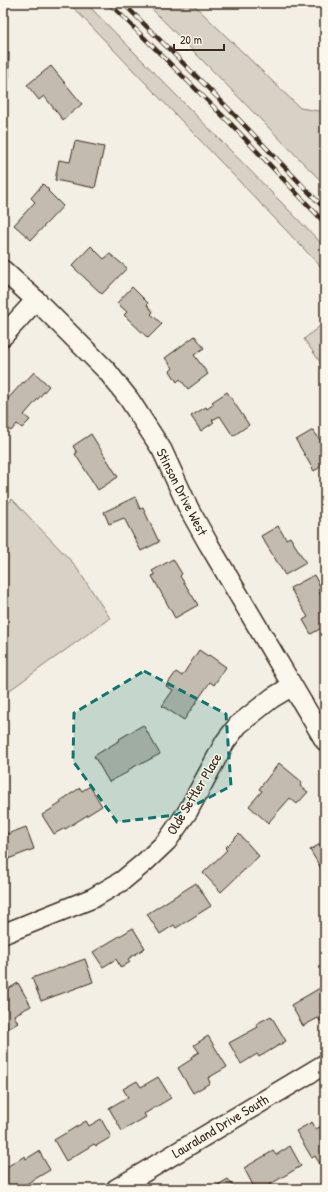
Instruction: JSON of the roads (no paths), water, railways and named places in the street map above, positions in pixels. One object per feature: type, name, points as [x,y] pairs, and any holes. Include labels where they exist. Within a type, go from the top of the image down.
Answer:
[{"type":"street","name":"Stinson Drive West","points":[[3,270],[36,300],[107,371],[129,398],[162,450],[189,509],[208,543],[325,741]]},
{"type":"street","points":[[3,336],[36,300]]},
{"type":"street","name":"Olde Settler Place","points":[[3,934],[94,898],[122,881],[145,862],[167,841],[188,811],[225,742],[238,725],[272,698],[292,686]]},
{"type":"street","name":"Lauraland Drive South","points":[[116,1189],[325,1064]]},
{"type":"railway","points":[[109,3],[231,124],[325,223]]},
{"type":"railway","points":[[123,3],[227,107],[325,209]]}]
